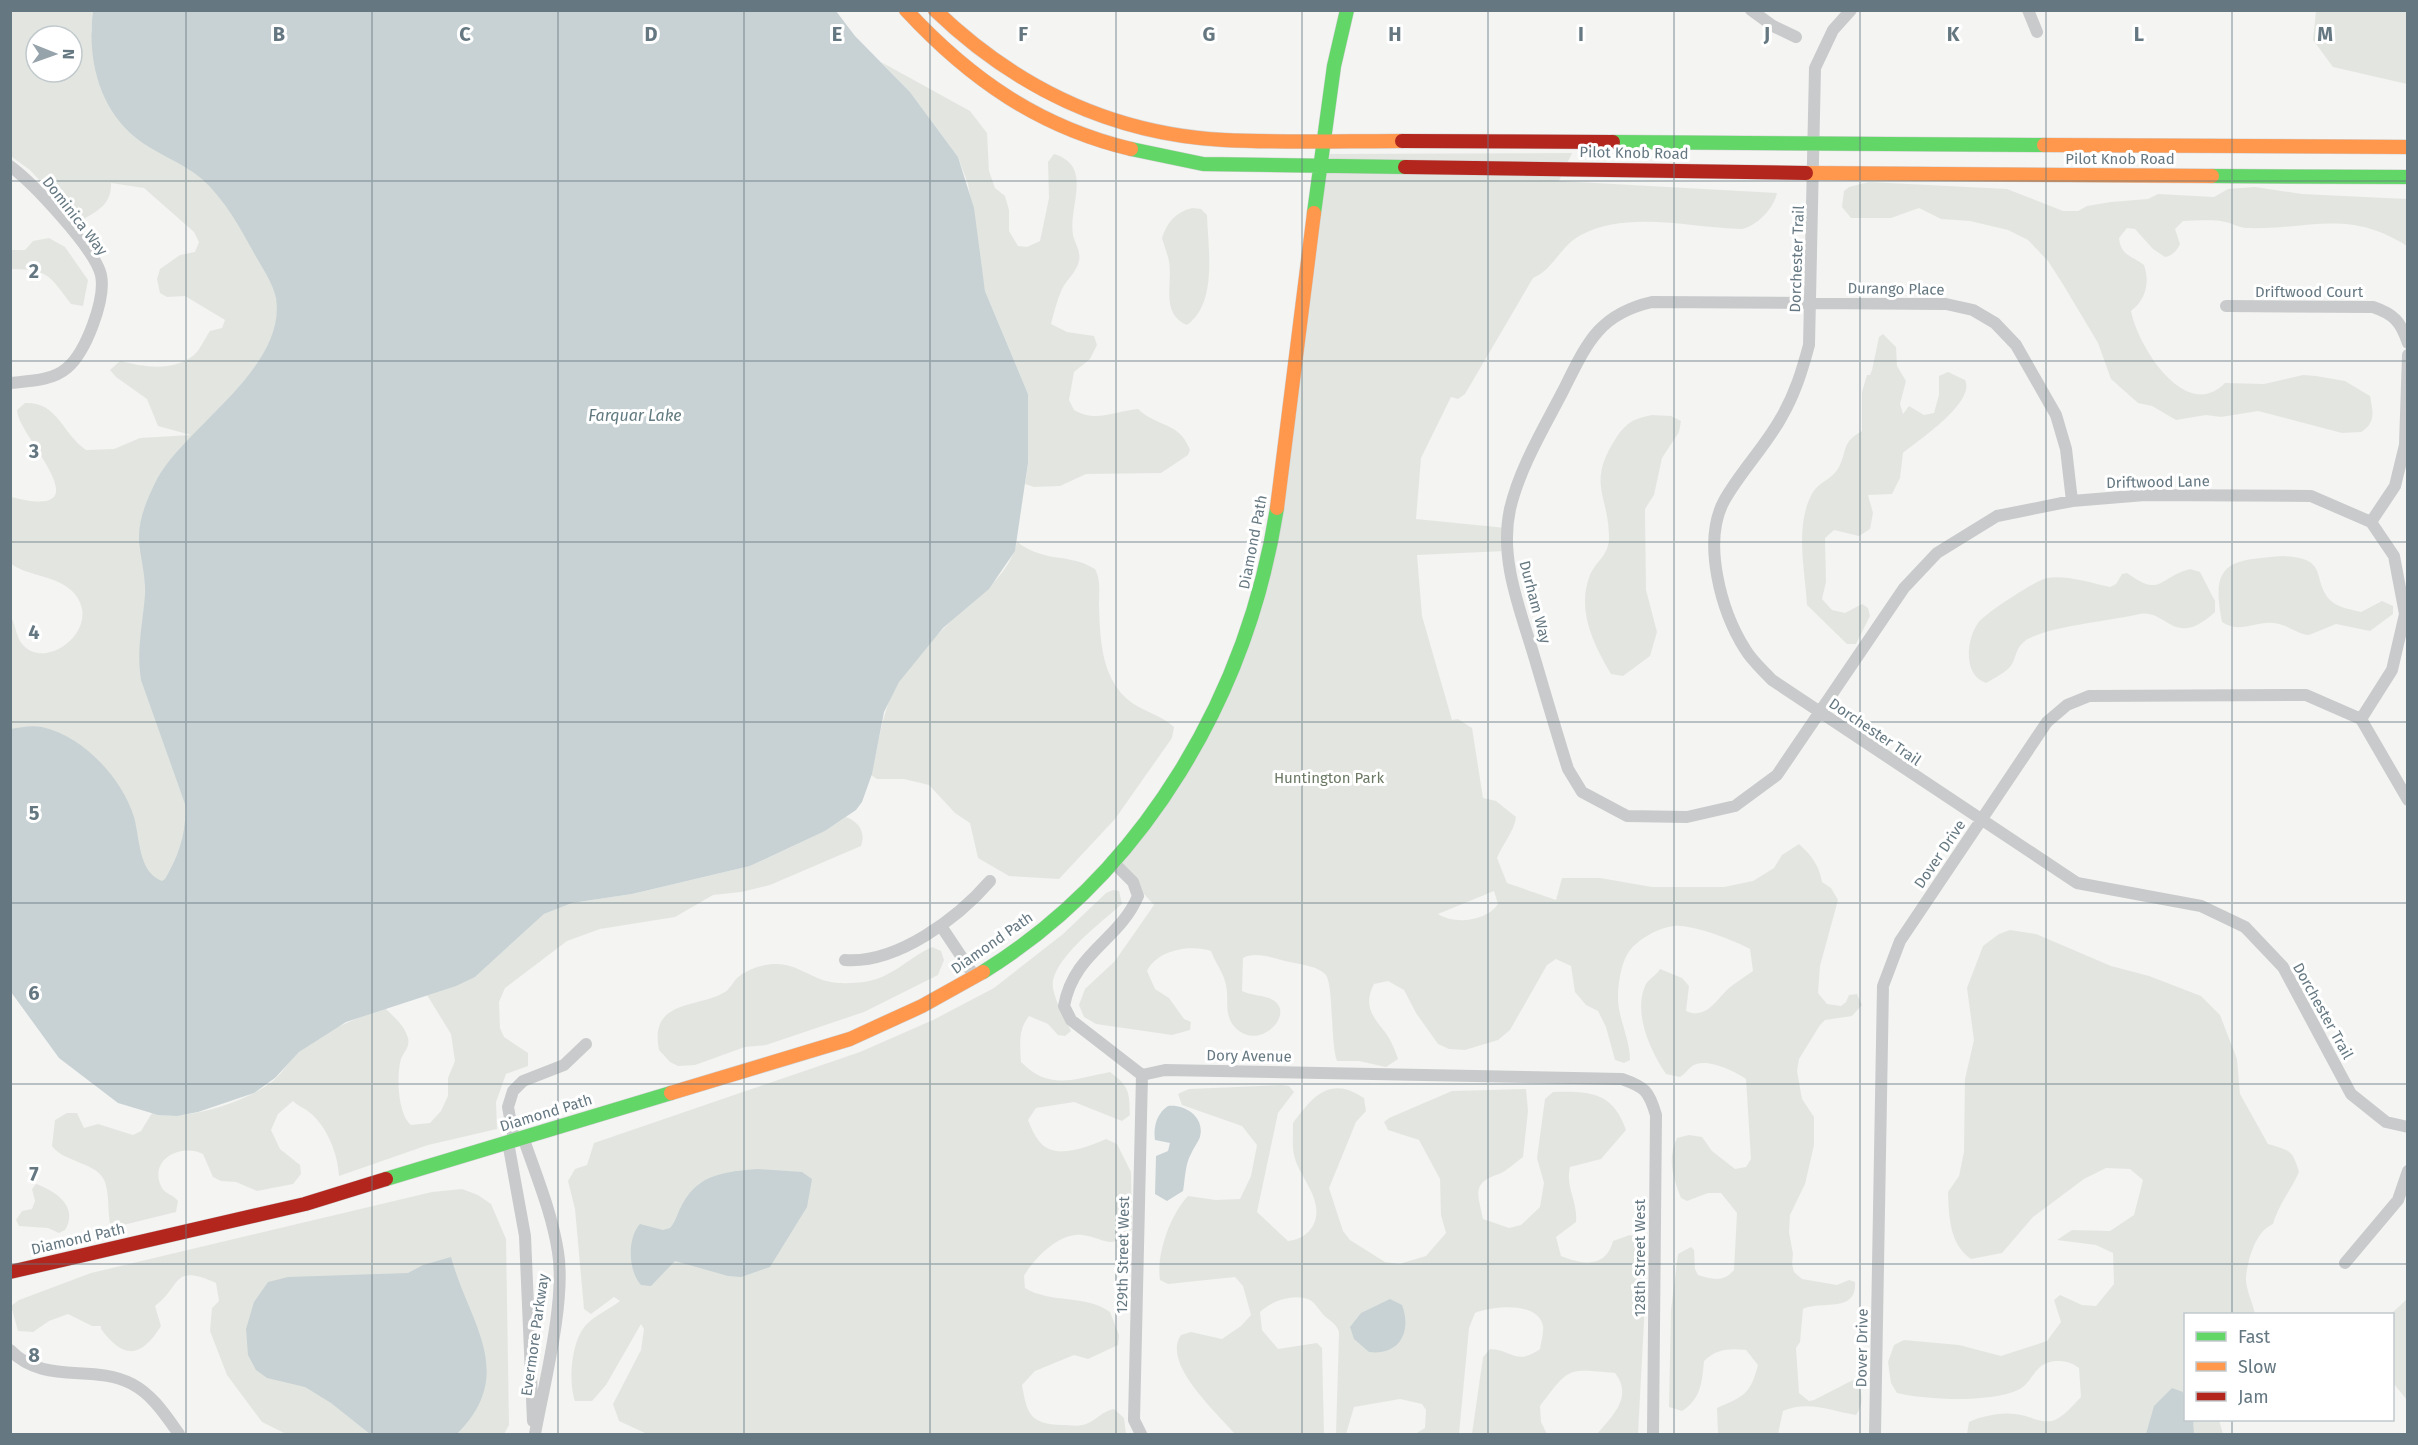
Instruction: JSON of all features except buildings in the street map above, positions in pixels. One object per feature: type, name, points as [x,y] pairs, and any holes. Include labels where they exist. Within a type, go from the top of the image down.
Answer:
[{"type":"main road","name":"Pilot Knob Road","points":[[906,10],[943,51],[971,74],[1024,109],[1076,133],[1149,156],[1203,164],[1814,173],[2408,177]]},
{"type":"main road","name":"Pilot Knob Road","points":[[935,10],[974,47],[1027,83],[1107,117],[1180,135],[1223,140],[2408,147]]},
{"type":"main road","name":"Diamond Path","points":[[10,1272],[305,1204],[850,1039],[923,1007],[975,976],[1056,918],[1112,861],[1163,799],[1200,741],[1231,679],[1258,603],[1277,513],[1322,141],[1341,29],[1347,10]]},
{"type":"street","points":[[1751,10],[1773,26],[1797,37]]},
{"type":"street","name":"Dorchester Trail","points":[[1851,10],[1833,30],[1815,68],[1809,345],[1798,385],[1781,419],[1724,501],[1715,526],[1713,551],[1727,613],[1745,650],[1772,681],[1980,821],[2077,883],[2201,906],[2245,927],[2283,967],[2351,1094],[2386,1122],[2408,1127]]},
{"type":"street","points":[[2028,10],[2037,32]]},
{"type":"street","name":"Dominica Way","points":[[10,166],[28,180],[85,248],[101,276],[99,309],[80,351],[67,368],[40,381],[10,382]]},
{"type":"street","name":"Durham Way","points":[[1811,303],[1652,302],[1630,307],[1608,319],[1586,345],[1521,476],[1510,510],[1506,546],[1512,584],[1568,769],[1582,792],[1600,802],[1628,816],[1687,817],[1735,806],[1777,776],[1821,714]]},
{"type":"street","name":"Durango Place","points":[[1811,303],[1946,304],[1973,310],[1995,323],[2016,345],[2056,416],[2066,449],[2072,501]]},
{"type":"street","name":"Driftwood Court","points":[[2226,306],[2373,307],[2390,312],[2402,324],[2408,343]]},
{"type":"street","points":[[2408,355],[2405,445],[2395,486],[2371,522],[2394,556],[2404,614],[2392,670],[2361,718],[2408,800]]},
{"type":"street","name":"Driftwood Lane","points":[[1821,714],[1904,588],[1937,553],[1997,516],[2072,501],[2145,495],[2311,496],[2371,522]]},
{"type":"street","name":"Dover Drive","points":[[1875,1434],[1883,986],[1900,941],[2047,722],[2067,705],[2089,696],[2306,695],[2361,718]]},
{"type":"street","points":[[1112,861],[1134,882],[1138,896],[1131,913],[1073,976],[1064,1006],[1071,1020],[1142,1075]]},
{"type":"street","points":[[845,960],[879,958],[941,926],[968,906],[990,881]]},
{"type":"street","points":[[941,926],[975,976]]},
{"type":"street","points":[[515,1140],[508,1107],[513,1091],[524,1082],[568,1062],[586,1044]]},
{"type":"street","name":"Dory Avenue","points":[[1142,1075],[1165,1070],[1622,1078],[1640,1085]]},
{"type":"street","name":"129th Street West","points":[[1141,1434],[1134,1420],[1142,1075]]},
{"type":"street","name":"128th Street West","points":[[1640,1085],[1651,1097],[1656,1115],[1653,1434]]},
{"type":"street","name":"Evermore Parkway","points":[[515,1140],[546,1202],[558,1252],[560,1281],[535,1434]]},
{"type":"street","name":"Evermore Parkway","points":[[515,1140],[525,1236],[535,1434]]},
{"type":"street","points":[[2345,1263],[2398,1200],[2408,1171]]},
{"type":"street","points":[[10,1350],[30,1366],[45,1372],[98,1375],[132,1384],[162,1410],[178,1434]]},
{"type":"green space","points":[[11,11],[93,11],[91,32],[187,147],[283,285],[196,894],[11,846],[11,617],[19,640],[24,646],[34,652],[46,653],[70,641],[78,631],[82,618],[81,605],[67,587],[11,564],[11,497],[39,502],[53,498],[56,487],[51,473],[21,422],[17,410],[25,403],[45,407],[86,450],[114,449],[140,438],[191,435],[158,426],[147,399],[116,377],[110,370],[120,361],[158,367],[177,364],[194,355],[210,331],[222,328],[225,320],[185,296],[167,297],[160,293],[157,279],[160,269],[180,255],[195,252],[199,242],[194,232],[144,188],[111,183],[109,197],[102,207],[78,222],[30,170],[12,157]]},
{"type":"green space","points":[[2316,11],[2407,11],[2407,84],[2333,67],[2313,40]]},
{"type":"green space","points":[[881,62],[970,111],[987,133],[989,171],[995,188],[1005,196],[1009,210],[1009,231],[1018,246],[1027,247],[1040,241],[1049,198],[1048,162],[1054,154],[1066,160],[1073,168],[1077,188],[1072,224],[1079,251],[1079,261],[1062,289],[1051,324],[1067,332],[1094,336],[1097,345],[1090,359],[1074,372],[1069,400],[1074,410],[1090,416],[1138,409],[1180,434],[1190,450],[1188,455],[1161,473],[1086,474],[1060,486],[1034,487],[1025,484],[1028,463],[1028,394],[985,291],[968,184],[958,157],[910,92]]},
{"type":"green space","name":"Huntington Park","points":[[1572,153],[1559,181],[1777,193],[1764,216],[1742,229],[1660,222],[1619,223],[1600,228],[1574,239],[1546,269],[1533,278],[1465,394],[1458,399],[1451,397],[1421,458],[1416,519],[1506,528],[1506,551],[1417,555],[1422,616],[1452,720],[1458,719],[1472,728],[1483,798],[1496,801],[1516,817],[1513,828],[1497,858],[1507,883],[1556,900],[1562,878],[1600,878],[1652,887],[1724,887],[1753,881],[1774,868],[1782,855],[1799,844],[1814,861],[1822,882],[1831,888],[1838,900],[1820,966],[1818,993],[1827,1004],[1841,1006],[1849,995],[1857,994],[1862,1005],[1852,1016],[1825,1020],[1799,1059],[1797,1071],[1802,1099],[1814,1117],[1814,1145],[1805,1184],[1790,1215],[1789,1232],[1794,1272],[1802,1279],[1837,1285],[1849,1280],[1855,1282],[1854,1292],[1844,1302],[1803,1309],[1800,1342],[1796,1348],[1799,1393],[1809,1401],[1814,1400],[1853,1380],[1858,1381],[1862,1399],[1856,1415],[1819,1407],[1802,1406],[1783,1411],[1778,1434],[1718,1434],[1717,1408],[1740,1397],[1749,1389],[1758,1365],[1746,1350],[1740,1349],[1724,1350],[1704,1361],[1701,1383],[1693,1401],[1682,1411],[1669,1407],[1671,1310],[1678,1254],[1691,1247],[1694,1250],[1695,1269],[1698,1275],[1717,1279],[1726,1277],[1734,1270],[1737,1213],[1721,1193],[1708,1193],[1687,1201],[1681,1198],[1672,1168],[1672,1153],[1677,1138],[1689,1135],[1702,1137],[1712,1151],[1735,1169],[1746,1167],[1751,1159],[1746,1079],[1727,1069],[1703,1063],[1691,1067],[1680,1077],[1666,1074],[1645,1032],[1642,1020],[1642,997],[1646,984],[1660,969],[1682,978],[1689,986],[1686,1011],[1699,1013],[1705,1011],[1729,988],[1753,971],[1750,949],[1716,934],[1680,926],[1659,930],[1632,948],[1622,968],[1618,997],[1630,1060],[1624,1063],[1615,1060],[1606,1027],[1598,1011],[1586,1005],[1575,992],[1571,966],[1556,959],[1547,965],[1510,1030],[1498,1040],[1465,1050],[1449,1049],[1438,1044],[1416,1013],[1404,990],[1388,981],[1374,984],[1369,998],[1370,1010],[1389,1038],[1398,1059],[1386,1067],[1359,1061],[1337,1061],[1333,1041],[1330,988],[1325,974],[1311,967],[1264,956],[1253,955],[1243,958],[1242,991],[1270,998],[1279,1006],[1280,1014],[1277,1022],[1263,1034],[1253,1036],[1243,1033],[1233,1025],[1227,1005],[1225,981],[1211,951],[1194,948],[1175,950],[1166,954],[1158,958],[1147,971],[1155,989],[1169,998],[1184,1019],[1191,1022],[1190,1030],[1172,1035],[1096,1024],[1084,1017],[1079,1005],[1085,989],[1115,961],[1154,905],[1114,861],[1216,703],[1259,586],[1322,154]],"holes":[[[1494,891],[1498,904],[1493,910],[1479,918],[1462,920],[1438,914]]]},
{"type":"green space","points":[[1869,182],[2007,189],[2063,211],[2078,211],[2087,206],[2111,202],[2148,199],[2158,194],[2214,197],[2228,189],[2255,187],[2302,194],[2407,199],[2407,246],[2386,234],[2366,227],[2347,224],[2246,228],[2209,220],[2183,221],[2175,229],[2180,244],[2174,253],[2165,257],[2153,249],[2135,229],[2127,228],[2119,238],[2124,252],[2144,265],[2146,272],[2143,296],[2131,311],[2135,326],[2154,360],[2166,376],[2180,387],[2195,394],[2210,393],[2225,383],[2264,384],[2303,375],[2345,381],[2370,396],[2371,421],[2361,432],[2342,433],[2258,411],[2221,417],[2206,415],[2176,420],[2152,406],[2138,403],[2111,379],[2098,343],[2064,286],[2048,261],[2028,240],[2008,230],[1970,221],[1941,219],[1919,208],[1891,218],[1851,218],[1842,207],[1844,191],[1849,187]]},
{"type":"green space","points":[[1192,208],[1201,209],[1207,215],[1209,274],[1203,303],[1197,315],[1187,325],[1179,320],[1170,306],[1169,261],[1162,238],[1173,218]]},
{"type":"green space","points":[[49,238],[65,247],[88,280],[83,306],[71,304],[58,286],[47,276],[33,271],[11,269],[11,250],[25,250],[33,241]]},
{"type":"green space","points":[[1883,334],[1896,347],[1897,366],[1906,381],[1900,404],[1903,414],[1909,406],[1924,415],[1934,413],[1939,395],[1939,376],[1948,372],[1965,380],[1966,389],[1962,399],[1944,420],[1903,453],[1900,478],[1892,494],[1868,495],[1873,513],[1870,529],[1859,536],[1834,530],[1825,538],[1826,582],[1822,599],[1832,610],[1845,613],[1862,604],[1868,608],[1870,616],[1856,644],[1847,644],[1807,605],[1802,533],[1807,505],[1813,492],[1836,471],[1848,443],[1862,431],[1862,392],[1867,375],[1870,375],[1872,370],[1879,337]]},
{"type":"green space","points":[[1652,415],[1671,416],[1681,421],[1679,432],[1662,458],[1654,495],[1645,509],[1646,590],[1657,632],[1650,656],[1623,676],[1611,674],[1593,639],[1586,614],[1586,588],[1590,575],[1604,554],[1609,539],[1601,489],[1602,467],[1616,438],[1624,428],[1635,420]]},
{"type":"green space","points":[[1017,542],[1038,553],[1075,561],[1095,569],[1099,582],[1101,642],[1111,678],[1126,698],[1174,727],[1172,738],[1115,819],[1059,879],[1009,876],[978,858],[970,823],[955,813],[929,785],[904,779],[877,779],[871,775],[885,715],[898,682],[931,641],[996,579],[1012,556]]},
{"type":"green space","points":[[2283,556],[2298,558],[2314,565],[2324,592],[2337,605],[2361,612],[2382,601],[2393,606],[2393,614],[2370,631],[2336,624],[2309,635],[2273,623],[2235,627],[2222,622],[2219,587],[2222,576],[2228,568],[2249,560]]},
{"type":"green space","points":[[2190,569],[2200,572],[2215,601],[2215,612],[2201,623],[2190,628],[2180,628],[2149,614],[2140,614],[2063,628],[2034,636],[2025,641],[2019,647],[2009,668],[1986,683],[1973,673],[1969,648],[1978,623],[2000,605],[2041,580],[2063,578],[2110,587],[2116,584],[2122,574],[2127,573],[2147,584],[2154,585]]},
{"type":"green space","points":[[846,817],[860,828],[863,836],[861,846],[770,885],[741,892],[713,895],[675,917],[600,929],[567,941],[505,988],[499,1002],[500,1028],[504,1037],[528,1053],[528,1066],[506,1074],[496,1102],[497,1129],[428,1145],[339,1176],[334,1150],[326,1133],[309,1112],[293,1101],[278,1114],[271,1130],[280,1149],[300,1165],[301,1174],[293,1184],[257,1191],[236,1182],[221,1181],[213,1177],[203,1154],[194,1151],[177,1152],[163,1161],[158,1176],[162,1189],[178,1201],[176,1212],[111,1228],[107,1188],[101,1175],[88,1166],[57,1152],[52,1146],[55,1120],[67,1113],[77,1113],[84,1128],[98,1124],[133,1135],[141,1131],[152,1113],[181,1115],[233,1102],[263,1088],[274,1080],[299,1052],[329,1031],[385,1008],[402,1026],[408,1038],[408,1044],[399,1066],[399,1094],[403,1112],[411,1125],[430,1123],[441,1111],[448,1096],[448,1078],[455,1061],[451,1034],[427,995],[475,977],[544,914],[572,903],[632,894],[750,866],[825,831]]},
{"type":"green space","points":[[1113,890],[1119,891],[1122,904],[1079,942],[1059,966],[1054,977],[1053,988],[1056,999],[1071,1031],[1065,1036],[1058,1035],[1048,1024],[1029,1016],[1021,1032],[1020,1043],[1021,1062],[1042,1077],[1052,1080],[1073,1080],[1110,1072],[1127,1090],[1130,1115],[1122,1121],[1074,1102],[1036,1108],[1028,1120],[1039,1141],[1045,1147],[1053,1150],[1071,1150],[1090,1146],[1106,1139],[1117,1144],[1131,1172],[1132,1229],[1125,1236],[1113,1242],[1082,1235],[1065,1238],[1041,1254],[1024,1276],[1025,1288],[1035,1293],[1090,1303],[1110,1312],[1119,1335],[1118,1345],[1088,1359],[1074,1355],[1035,1371],[1022,1385],[1028,1410],[1037,1420],[1074,1426],[1090,1422],[1114,1409],[1124,1418],[1126,1434],[647,1434],[619,1421],[613,1404],[641,1350],[644,1329],[641,1324],[606,1385],[592,1401],[575,1401],[572,1360],[582,1330],[592,1320],[620,1301],[614,1297],[591,1314],[584,1309],[575,1209],[568,1181],[575,1169],[587,1165],[594,1143],[860,1052],[933,1020],[994,988],[1063,934],[1106,893]]},
{"type":"green space","points":[[2010,930],[2036,934],[2111,966],[2149,976],[2201,996],[2220,1015],[2237,1059],[2240,1094],[2268,1144],[2286,1150],[2294,1159],[2299,1172],[2273,1224],[2262,1233],[2254,1246],[2249,1262],[2246,1281],[2255,1313],[2184,1313],[2184,1421],[2219,1421],[2223,1434],[1967,1434],[1969,1422],[1991,1415],[2015,1414],[2047,1421],[2060,1417],[2081,1397],[2079,1368],[2065,1362],[2055,1361],[2044,1364],[2018,1390],[1975,1399],[1941,1399],[1897,1393],[1891,1383],[1888,1362],[1894,1345],[1904,1340],[1959,1345],[2001,1356],[2047,1341],[2061,1322],[2054,1300],[2060,1295],[2082,1305],[2096,1306],[2114,1284],[2113,1253],[2096,1245],[2057,1240],[2072,1230],[2110,1231],[2134,1215],[2143,1180],[2130,1169],[2106,1168],[2084,1179],[2033,1217],[2002,1253],[1971,1259],[1958,1246],[1950,1220],[1948,1192],[1959,1176],[1964,1152],[1965,1079],[1974,1040],[1967,988],[1983,946],[1999,934]]},
{"type":"green space","points":[[932,947],[941,951],[944,960],[938,975],[864,1012],[766,1045],[745,1047],[695,1065],[678,1066],[670,1062],[659,1050],[658,1034],[661,1022],[668,1014],[677,1008],[725,992],[737,978],[754,968],[783,964],[831,982],[864,982],[891,972]]},
{"type":"green space","points":[[1289,1086],[1294,1092],[1278,1113],[1257,1212],[1288,1241],[1305,1235],[1313,1226],[1316,1214],[1315,1200],[1294,1155],[1293,1123],[1308,1104],[1323,1092],[1341,1088],[1352,1091],[1364,1098],[1366,1111],[1356,1122],[1329,1188],[1343,1231],[1350,1240],[1385,1262],[1399,1264],[1426,1256],[1446,1233],[1441,1215],[1440,1179],[1419,1140],[1388,1130],[1384,1122],[1389,1118],[1452,1091],[1526,1089],[1528,1111],[1523,1157],[1505,1171],[1484,1181],[1480,1186],[1478,1196],[1483,1219],[1509,1228],[1521,1225],[1540,1207],[1544,1183],[1537,1158],[1545,1099],[1553,1092],[1578,1092],[1598,1096],[1607,1101],[1621,1117],[1626,1130],[1601,1159],[1570,1167],[1569,1181],[1576,1222],[1556,1237],[1561,1256],[1585,1262],[1599,1260],[1610,1250],[1613,1241],[1630,1235],[1638,1237],[1645,1243],[1646,1284],[1638,1434],[1597,1434],[1618,1406],[1622,1390],[1620,1382],[1615,1373],[1577,1371],[1570,1373],[1557,1384],[1540,1406],[1541,1422],[1547,1434],[1472,1434],[1483,1357],[1490,1349],[1520,1357],[1540,1349],[1543,1326],[1539,1318],[1533,1312],[1524,1309],[1503,1307],[1475,1313],[1469,1328],[1459,1434],[1415,1434],[1425,1428],[1426,1410],[1422,1404],[1400,1399],[1354,1407],[1346,1434],[1336,1434],[1339,1332],[1312,1301],[1297,1297],[1277,1302],[1260,1312],[1262,1330],[1278,1349],[1317,1343],[1322,1348],[1324,1434],[1235,1434],[1194,1387],[1178,1359],[1177,1346],[1181,1335],[1191,1332],[1222,1339],[1241,1326],[1251,1315],[1243,1286],[1235,1277],[1168,1284],[1160,1280],[1159,1270],[1162,1247],[1170,1224],[1181,1204],[1188,1196],[1216,1200],[1240,1199],[1251,1176],[1257,1145],[1242,1126],[1182,1105],[1178,1094],[1189,1089]]},
{"type":"green space","points":[[36,1184],[58,1196],[67,1207],[69,1222],[65,1230],[59,1233],[48,1228],[19,1226],[16,1220],[22,1211],[32,1209],[35,1201],[32,1189]]},
{"type":"green space","points":[[462,1189],[478,1195],[491,1204],[506,1239],[509,1425],[504,1434],[286,1434],[262,1422],[227,1375],[210,1331],[212,1308],[219,1301],[216,1283],[202,1277],[184,1276],[155,1306],[161,1326],[154,1337],[139,1349],[125,1350],[109,1339],[101,1326],[92,1326],[68,1314],[49,1321],[33,1332],[18,1331],[11,1306],[19,1300],[91,1273],[432,1192]]},
{"type":"green space","points":[[2408,1299],[2407,1400],[2394,1384],[2394,1313],[2392,1313]]},
{"type":"water","name":"Farquar Lake","points":[[93,11],[836,11],[855,36],[910,92],[958,157],[974,208],[985,291],[1028,394],[1028,463],[1015,551],[989,589],[943,628],[899,682],[884,712],[872,774],[862,802],[856,810],[825,831],[750,866],[632,894],[572,903],[544,914],[475,977],[456,986],[346,1022],[299,1052],[275,1078],[254,1093],[198,1112],[177,1116],[158,1115],[118,1103],[59,1058],[11,992],[11,729],[34,726],[57,732],[72,739],[99,761],[128,802],[134,817],[141,854],[148,870],[154,877],[162,881],[165,879],[181,843],[185,824],[185,804],[141,680],[140,647],[145,587],[139,540],[140,524],[144,508],[157,479],[171,459],[232,395],[251,372],[266,348],[275,324],[276,298],[270,281],[243,233],[218,196],[194,173],[136,138],[112,112],[98,80],[94,63]]},
{"type":"water","points":[[1168,1106],[1181,1107],[1192,1113],[1200,1123],[1201,1130],[1188,1162],[1183,1191],[1167,1201],[1155,1194],[1156,1156],[1168,1151],[1170,1143],[1155,1140],[1155,1125]]},
{"type":"water","points":[[757,1169],[802,1172],[812,1179],[807,1207],[770,1267],[741,1277],[728,1276],[675,1261],[651,1286],[641,1285],[634,1272],[631,1254],[633,1237],[640,1224],[663,1230],[670,1228],[683,1203],[697,1185],[724,1173]]},
{"type":"water","points":[[451,1257],[484,1347],[487,1369],[484,1390],[475,1412],[457,1434],[370,1434],[331,1403],[305,1387],[267,1378],[256,1370],[248,1355],[246,1329],[254,1302],[268,1282],[288,1277],[408,1273],[423,1265]]},
{"type":"water","points":[[1390,1299],[1402,1305],[1405,1315],[1401,1340],[1389,1350],[1369,1352],[1354,1339],[1350,1327],[1361,1313]]},
{"type":"water","points":[[2172,1388],[2183,1392],[2184,1421],[2193,1421],[2194,1434],[2146,1434],[2154,1406]]},
{"type":"traffic: fast","points":[[1314,213],[1334,66],[1347,10]]},
{"type":"traffic: fast","points":[[1613,142],[2044,145]]},
{"type":"traffic: fast","points":[[1131,149],[1203,164],[1405,167]]},
{"type":"traffic: fast","points":[[2212,176],[2408,177]]},
{"type":"traffic: fast","points":[[983,972],[1041,931],[1094,883],[1140,830],[1180,772],[1214,709],[1242,644],[1263,577],[1277,508]]},
{"type":"traffic: fast","points":[[386,1179],[671,1093]]},
{"type":"traffic: slow","points":[[906,10],[955,58],[1008,97],[1066,128],[1131,149]]},
{"type":"traffic: slow","points":[[935,10],[998,62],[1032,83],[1068,102],[1104,117],[1143,128],[1183,136],[1224,140],[1402,141]]},
{"type":"traffic: slow","points":[[2044,145],[2408,147]]},
{"type":"traffic: slow","points":[[1806,173],[2212,176]]},
{"type":"traffic: slow","points":[[1277,508],[1314,213]]},
{"type":"traffic: slow","points":[[671,1093],[850,1039],[922,1006],[983,972]]},
{"type":"traffic: jam","points":[[1402,141],[1613,142]]},
{"type":"traffic: jam","points":[[1405,167],[1806,173]]},
{"type":"traffic: jam","points":[[10,1272],[305,1204],[386,1179]]}]
